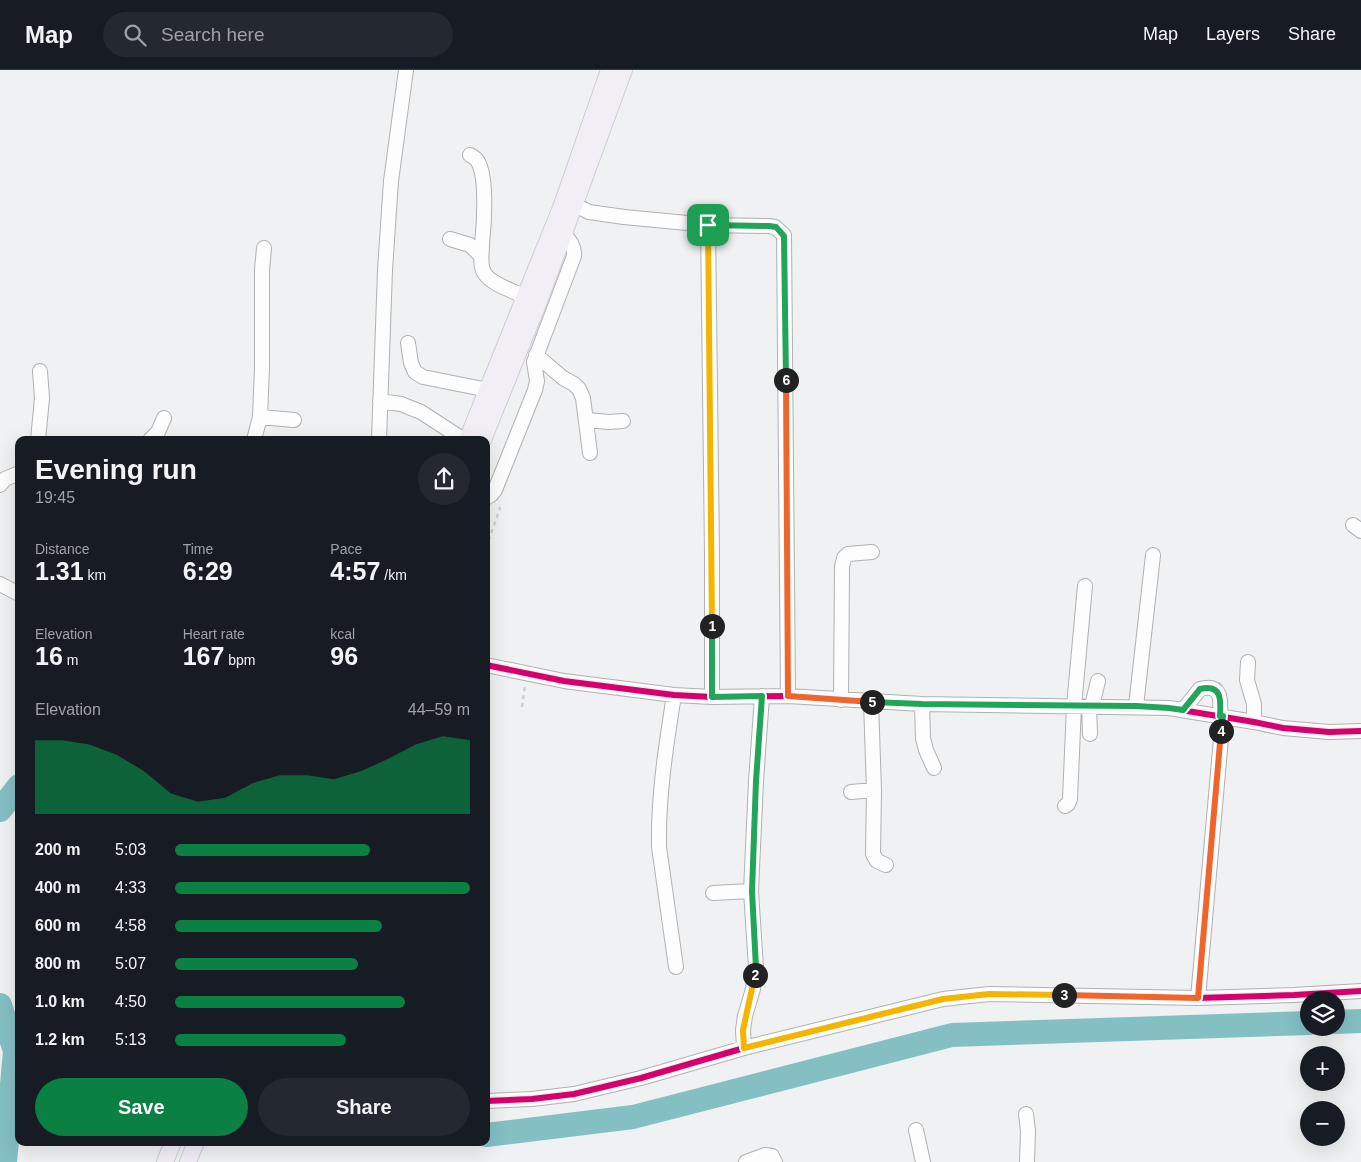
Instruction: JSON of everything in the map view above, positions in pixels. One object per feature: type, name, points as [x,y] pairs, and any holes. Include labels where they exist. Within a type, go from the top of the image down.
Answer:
[{"type":"main road","points":[[468,436],[488,390],[577,165],[609,70]]},
{"type":"main road","points":[[485,436],[538,304],[624,70]]},
{"type":"main road","points":[[166,1162],[172,1146]]},
{"type":"main road","points":[[188,1162],[194,1146]]},
{"type":"street","points":[[379,436],[390,181],[406,70]]},
{"type":"street","points":[[470,155],[480,166],[483,183],[485,214],[482,268],[484,274],[489,279],[525,297]]},
{"type":"street","points":[[575,205],[589,212],[624,218],[708,225],[776,227],[784,236],[788,696]]},
{"type":"street","points":[[708,225],[712,697]]},
{"type":"street","points":[[490,496],[495,490],[535,390],[536,377],[534,365],[536,355],[574,256],[574,247],[564,234]]},
{"type":"street","points":[[450,239],[470,245],[482,256]]},
{"type":"street","points":[[255,436],[260,417],[264,248]]},
{"type":"street","points":[[408,343],[411,363],[415,372],[423,377],[488,390]]},
{"type":"street","points":[[536,355],[579,389],[583,398],[587,420],[590,452]]},
{"type":"street","points":[[38,436],[42,398],[40,371]]},
{"type":"street","points":[[380,401],[401,404],[421,412],[460,436]]},
{"type":"street","points":[[260,417],[294,420]]},
{"type":"street","points":[[154,436],[158,432],[164,418]]},
{"type":"street","points":[[587,420],[623,421]]},
{"type":"street","points":[[0,485],[5,479],[15,475]]},
{"type":"street","points":[[841,700],[842,567],[844,558],[848,554],[872,552]]},
{"type":"street","points":[[1136,706],[1153,555]]},
{"type":"street","points":[[0,584],[15,592]]},
{"type":"street","points":[[1065,806],[1070,798],[1074,706],[1085,586]]},
{"type":"street","points":[[1248,662],[1247,680],[1254,704],[1254,722]]},
{"type":"street","points":[[490,665],[564,681],[674,696],[788,696],[922,704],[1136,706],[1183,710],[1283,728],[1329,732],[1361,731]]},
{"type":"street","points":[[1090,734],[1090,706],[1098,681]]},
{"type":"street","points":[[1183,710],[1200,689],[1211,688],[1218,692],[1220,696],[1221,716],[1198,998]]},
{"type":"street","points":[[674,696],[660,798],[659,846],[676,967]]},
{"type":"street","points":[[744,1048],[743,1030],[745,1016],[753,988],[756,968],[752,891],[756,781],[762,696]]},
{"type":"street","points":[[871,702],[874,790],[872,854],[876,861],[886,865]]},
{"type":"street","points":[[922,704],[923,738],[934,768]]},
{"type":"street","points":[[851,792],[874,790]]},
{"type":"street","points":[[713,892],[752,891]]},
{"type":"street","points":[[490,1101],[532,1099],[574,1094],[641,1078],[744,1048],[943,999],[989,994],[1198,998],[1361,991]]},
{"type":"street","points":[[1026,1114],[1028,1162]]},
{"type":"street","points":[[916,1130],[923,1162]]},
{"type":"street","points":[[746,1162],[765,1155],[772,1156],[775,1162]]},
{"type":"path","points":[[490,537],[500,508]]},
{"type":"path","points":[[522,707],[527,674]]},
{"type":"waterway","points":[[0,810],[15,791]]},
{"type":"waterway","points":[[0,1005],[15,1051],[5,1162]]},
{"type":"waterway","points":[[1345,1022],[1361,1021]]},
{"type":"waterway","points":[[490,1135],[633,1117],[952,1035],[1300,1023]]},
{"type":"cycle path","points":[[490,666],[564,681],[674,695],[712,697],[788,696],[922,704],[1169,708],[1283,728],[1329,732],[1361,731]]},
{"type":"cycle path","points":[[490,1101],[532,1099],[574,1094],[641,1078],[744,1048],[943,999],[989,994],[1198,998],[1361,991]]},
{"type":"route","points":[[708,225],[776,227],[784,236],[788,696],[922,704],[1136,706],[1183,710],[1200,689],[1214,689],[1220,696],[1220,716],[1223,716],[1198,998],[989,994],[943,999],[744,1048],[743,1030],[745,1016],[753,988],[756,968],[752,917],[753,842],[762,696],[712,697],[708,225]]}]
